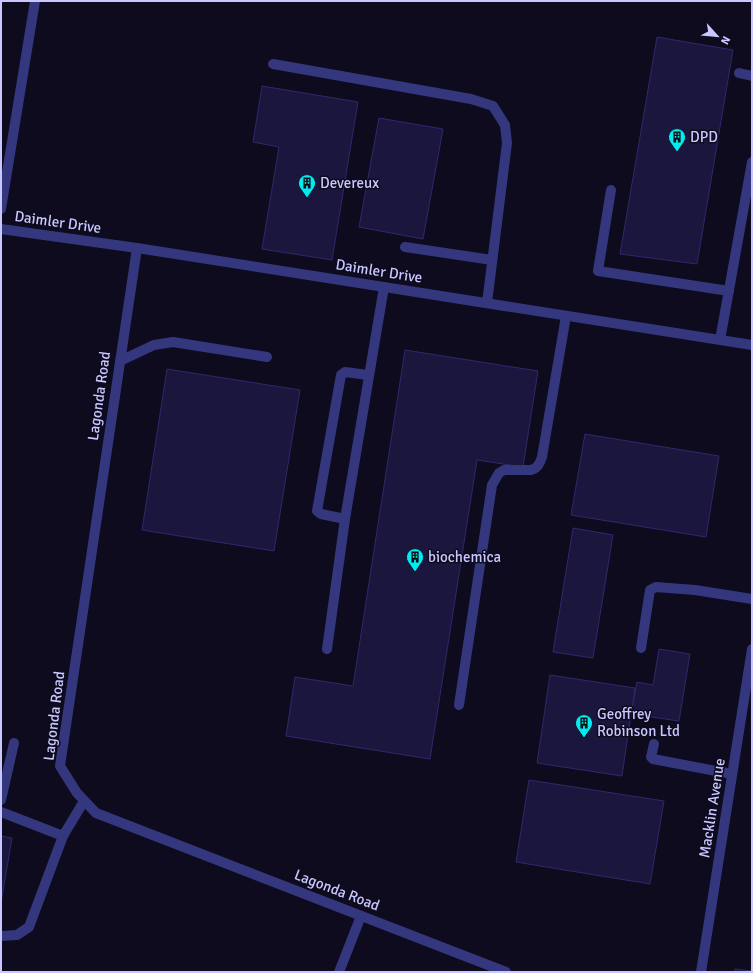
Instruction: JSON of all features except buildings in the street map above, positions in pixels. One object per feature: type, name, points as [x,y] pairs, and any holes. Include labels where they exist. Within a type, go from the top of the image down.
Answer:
[{"type":"street","points":[[1,209],[35,1]]},
{"type":"street","points":[[273,64],[471,99],[493,106],[505,125],[507,142],[487,303]]},
{"type":"street","points":[[739,73],[752,76]]},
{"type":"street","points":[[720,340],[752,162]]},
{"type":"street","points":[[611,190],[598,271],[729,291]]},
{"type":"street","name":"Daimler Drive","points":[[1,229],[137,248],[752,345]]},
{"type":"street","points":[[405,247],[492,260]]},
{"type":"street","name":"Lagonda Road","points":[[137,248],[60,766],[77,793],[96,813],[506,972]]},
{"type":"street","points":[[327,649],[345,519],[384,287]]},
{"type":"street","points":[[459,705],[492,485],[499,473],[504,470],[531,470],[535,469],[539,465],[542,456],[566,316]]},
{"type":"street","points":[[120,362],[154,345],[173,342],[267,357]]},
{"type":"street","points":[[345,519],[321,514],[317,510],[341,375],[345,372],[368,375]]},
{"type":"street","points":[[641,648],[650,590],[656,587],[695,590],[752,599]]},
{"type":"street","name":"Macklin Avenue","points":[[701,972],[752,649]]},
{"type":"street","points":[[1,800],[14,743]]},
{"type":"street","points":[[654,744],[651,757],[653,760],[732,774]]},
{"type":"street","points":[[1,936],[17,935],[29,927],[63,836],[84,801]]},
{"type":"street","points":[[1,812],[63,836]]},
{"type":"street","points":[[339,972],[361,916]]},
{"type":"place","name":"DPD","points":[[677,152]]},
{"type":"place","name":"Devereux","points":[[307,198]]},
{"type":"place","name":"biochemica","points":[[415,572]]},
{"type":"place","name":"Geoffrey Robinson Ltd","points":[[584,738]]}]
